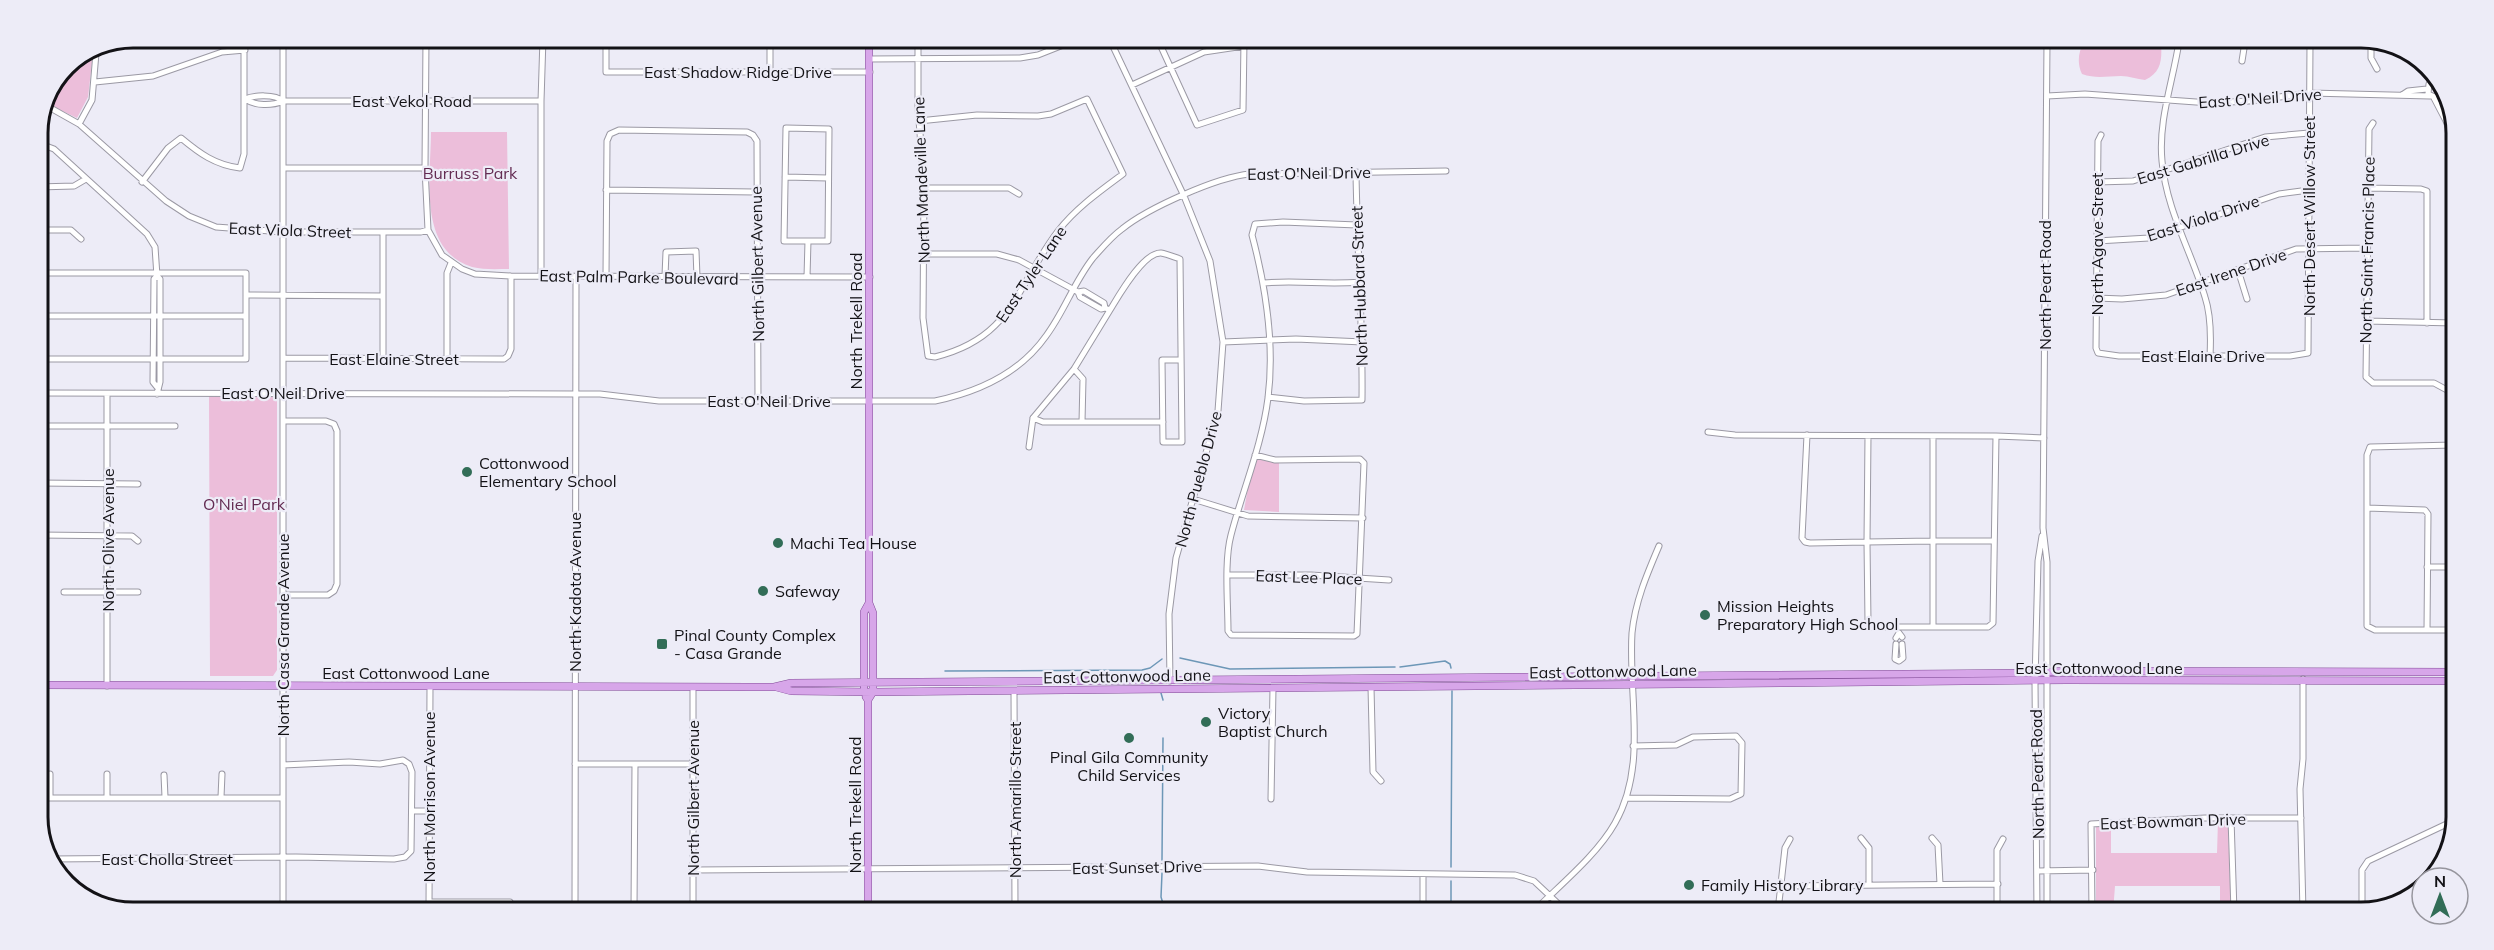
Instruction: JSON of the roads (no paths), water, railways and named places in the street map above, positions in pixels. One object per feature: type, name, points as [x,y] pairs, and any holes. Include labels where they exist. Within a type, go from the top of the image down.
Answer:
[{"type":"main road","name":"North Trekell Road","points":[[869,48],[869,603],[873,613],[873,692]]},
{"type":"main road","name":"North Trekell Road","points":[[868,902],[868,700],[864,692],[864,612],[869,603]]},
{"type":"main road","name":"East Cottonwood Lane","points":[[48,685],[774,687],[790,683],[864,682],[2048,672],[2446,672]]},
{"type":"main road","points":[[976,681],[976,691]]},
{"type":"main road","name":"East Cottonwood Lane","points":[[774,687],[790,691],[873,692],[1633,684],[2446,681]]},
{"type":"main road","points":[[868,700],[873,692]]},
{"type":"street","name":"North Casa Grande Avenue","points":[[283,48],[283,902]]},
{"type":"street","points":[[426,48],[425,168],[428,230],[442,255],[451,263],[447,273],[447,359]]},
{"type":"street","points":[[541,275],[543,48]]},
{"type":"street","name":"East Shadow Ridge Drive","points":[[606,48],[606,72],[870,72]]},
{"type":"street","points":[[770,48],[770,72]]},
{"type":"street","name":"North Mandeville Lane","points":[[918,48],[919,121],[924,188],[923,318],[925,349],[928,356]]},
{"type":"street","points":[[869,59],[1020,58],[1038,55],[1056,48]]},
{"type":"street","name":"North Pueblo Drive","points":[[1114,48],[1184,196],[1210,261],[1223,342],[1218,411],[1176,558],[1172,589],[1169,689]]},
{"type":"street","points":[[1162,48],[1197,125],[1244,110],[1244,48]]},
{"type":"street","points":[[1132,85],[1204,52],[1222,48]]},
{"type":"street","name":"North Peart Road","points":[[2047,902],[2047,562],[2043,528],[2048,48]]},
{"type":"street","points":[[2178,48],[2162,126],[2162,160],[2178,229],[2206,298],[2210,327],[2210,356]]},
{"type":"street","points":[[2242,62],[2244,48]]},
{"type":"street","name":"North Desert Willow Street","points":[[2308,353],[2310,48]]},
{"type":"street","points":[[2371,49],[2371,58],[2377,69]]},
{"type":"street","points":[[95,82],[153,76],[222,52],[244,50],[244,154],[240,168],[223,166],[200,154],[181,138],[168,148],[142,182]]},
{"type":"street","points":[[79,124],[92,100],[96,57]]},
{"type":"street","name":"East O'Neil Drive","points":[[2402,95],[2427,89],[2430,84]]},
{"type":"street","points":[[2427,89],[2444,118]]},
{"type":"street","name":"East O'Neil Drive","points":[[2047,96],[2085,94],[2210,104],[2310,93],[2432,97]]},
{"type":"street","points":[[2432,97],[2437,96]]},
{"type":"street","name":"East Vekol Road","points":[[245,99],[279,97],[283,101],[541,101]]},
{"type":"street","name":"East Tyler Lane","points":[[919,121],[977,115],[1038,116],[1051,114],[1087,99],[1124,174],[1085,202],[1058,231],[1013,306],[998,325],[977,341],[945,355],[928,356]]},
{"type":"street","name":"East Viola Street","points":[[52,109],[79,124],[166,201],[189,216],[216,226],[283,232],[384,233],[428,230]]},
{"type":"street","name":"North Saint Francis Place","points":[[2373,123],[2369,129],[2366,377],[2373,383],[2434,383],[2446,389]]},
{"type":"street","points":[[786,128],[829,129],[828,241],[784,241],[785,177],[786,128]]},
{"type":"street","name":"North Gilbert Avenue","points":[[606,190],[606,141],[610,134],[619,130],[747,132],[753,135],[757,141],[758,401]]},
{"type":"street","name":"East Gabrilla Drive","points":[[2097,183],[2133,181],[2265,137],[2309,133]]},
{"type":"street","name":"North Agave Street","points":[[2098,353],[2096,348],[2097,183],[2098,141],[2101,135]]},
{"type":"street","points":[[48,147],[54,149],[147,234],[155,247],[157,274],[160,279],[157,316],[157,390]]},
{"type":"street","points":[[284,168],[425,168]]},
{"type":"street","name":"East O'Neil Drive","points":[[48,393],[107,394],[157,390],[284,393],[600,394],[659,401],[935,400],[960,395],[1003,375],[1022,363],[1047,336],[1076,291],[1092,260],[1121,229],[1139,217],[1184,196],[1233,175],[1446,171]]},
{"type":"street","name":"North Hubbard Street","points":[[1268,397],[1304,401],[1362,400],[1363,342],[1356,172]]},
{"type":"street","points":[[785,177],[828,178]]},
{"type":"street","points":[[48,187],[74,186],[86,179]]},
{"type":"street","points":[[924,188],[1010,188],[1019,194]]},
{"type":"street","points":[[2368,188],[2427,191],[2427,323]]},
{"type":"street","points":[[606,276],[606,190],[756,192]]},
{"type":"street","name":"East Viola Drive","points":[[2097,242],[2149,238],[2279,194],[2309,190]]},
{"type":"street","points":[[1256,455],[1275,460],[1360,459],[1364,463],[1357,634],[1354,636],[1231,635],[1228,631],[1228,575],[1230,537],[1256,455],[1268,397],[1270,339],[1264,283],[1252,236],[1255,224],[1283,222],[1357,225]]},
{"type":"street","points":[[48,230],[71,230],[81,239]]},
{"type":"street","points":[[383,359],[384,233]]},
{"type":"street","points":[[807,277],[808,241]]},
{"type":"street","name":"East Irene Drive","points":[[2096,298],[2122,299],[2166,295],[2296,249],[2366,248]]},
{"type":"street","points":[[665,276],[666,252],[696,251],[697,277]]},
{"type":"street","points":[[1029,447],[1033,418],[1074,369],[1108,309],[1134,274],[1155,255],[1161,253],[1180,259],[1182,442],[1163,442],[1162,360],[1181,360]]},
{"type":"street","points":[[924,254],[997,254],[1019,260],[1076,291],[1080,297],[1101,309],[1108,309]]},
{"type":"street","name":"East Palm Parke Boulevard","points":[[451,263],[475,274],[511,276],[870,277]]},
{"type":"street","points":[[2238,270],[2247,299]]},
{"type":"street","points":[[48,273],[246,273],[246,359],[48,359]]},
{"type":"street","name":"East Elaine Street","points":[[284,358],[504,359],[511,349],[511,276]]},
{"type":"street","name":"North Kadota Avenue","points":[[575,902],[576,276]]},
{"type":"street","points":[[1264,283],[1288,280],[1359,282]]},
{"type":"street","points":[[246,296],[383,296]]},
{"type":"street","points":[[48,316],[246,316]]},
{"type":"street","points":[[2366,321],[2446,324]]},
{"type":"street","points":[[1223,342],[1270,339],[1363,342]]},
{"type":"street","name":"East Elaine Drive","points":[[2098,353],[2119,356],[2290,356],[2308,353]]},
{"type":"street","points":[[1074,369],[1083,379],[1082,422]]},
{"type":"street","name":"North Olive Avenue","points":[[107,394],[107,686]]},
{"type":"street","points":[[1033,418],[1043,422],[1163,422]]},
{"type":"street","points":[[283,594],[328,595],[334,591],[337,584],[337,431],[334,424],[326,422],[284,421]]},
{"type":"street","points":[[48,426],[176,426]]},
{"type":"street","points":[[1708,432],[1735,435],[2044,438]]},
{"type":"street","points":[[1807,435],[1802,538],[1805,542],[1994,541]]},
{"type":"street","points":[[1868,436],[1868,622],[1872,627],[1899,640],[1933,627],[1988,627],[1994,623],[1996,436]]},
{"type":"street","points":[[1933,436],[1933,627]]},
{"type":"street","points":[[2446,446],[2370,447],[2367,455],[2367,626],[2375,630],[2446,630]]},
{"type":"street","points":[[48,483],[138,484]]},
{"type":"street","points":[[1193,499],[1256,517],[1363,518]]},
{"type":"street","points":[[2367,508],[2425,510],[2428,514],[2427,630]]},
{"type":"street","name":"North Peart Road","points":[[2037,902],[2035,682],[2038,561],[2043,528]]},
{"type":"street","points":[[48,536],[132,536],[138,541]]},
{"type":"street","points":[[1543,902],[1600,844],[1615,824],[1626,798],[1634,746],[1632,632],[1640,591],[1659,546]]},
{"type":"street","points":[[2427,567],[2446,567]]},
{"type":"street","name":"East Lee Place","points":[[1228,575],[1311,575],[1389,580]]},
{"type":"street","points":[[64,592],[138,592]]},
{"type":"street","points":[[1899,640],[1896,659],[1899,661],[1899,674]]},
{"type":"street","points":[[2303,671],[2301,818],[2303,902]]},
{"type":"street","name":"North Morrison Avenue","points":[[429,902],[430,686]]},
{"type":"street","name":"North Gilbert Avenue","points":[[693,687],[693,902]]},
{"type":"street","points":[[1371,687],[1373,772],[1381,782]]},
{"type":"street","points":[[1271,799],[1273,688]]},
{"type":"street","name":"North Amarillo Street","points":[[1014,691],[1015,902]]},
{"type":"street","points":[[1626,798],[1730,799],[1741,794],[1742,743],[1736,736],[1693,737],[1676,745],[1634,746]]},
{"type":"street","name":"East Cholla Street","points":[[59,859],[405,857],[411,851],[412,772],[409,764],[403,760],[380,764],[349,762],[283,765]]},
{"type":"street","points":[[575,764],[693,764]]},
{"type":"street","points":[[634,902],[635,764]]},
{"type":"street","points":[[50,774],[50,798],[283,798]]},
{"type":"street","points":[[107,774],[107,797]]},
{"type":"street","points":[[221,797],[222,774]]},
{"type":"street","points":[[164,775],[165,797]]},
{"type":"street","points":[[412,811],[429,811]]},
{"type":"street","points":[[2231,818],[2234,902]]},
{"type":"street","name":"East Bowman Drive","points":[[2093,870],[2091,824],[2231,818],[2301,818]]},
{"type":"street","points":[[2362,902],[2362,870],[2368,861],[2445,825]]},
{"type":"street","points":[[1861,838],[1869,848],[1869,885]]},
{"type":"street","points":[[1932,838],[1938,845],[1940,884]]},
{"type":"street","points":[[1779,902],[1785,848],[1790,839]]},
{"type":"street","points":[[1997,902],[1997,850],[2003,839]]},
{"type":"street","name":"East Sunset Drive","points":[[694,870],[1258,866],[1306,872],[1520,875],[1534,881],[1557,902]]},
{"type":"street","points":[[2038,871],[2093,870],[2092,902]]},
{"type":"street","points":[[1423,874],[1423,902]]},
{"type":"street","points":[[1780,886],[1998,884]]},
{"type":"waterway","points":[[1180,658],[1230,669],[1395,667]]},
{"type":"waterway","points":[[945,671],[1142,670],[1150,668],[1162,659]]},
{"type":"waterway","points":[[1400,667],[1445,661],[1450,664],[1451,668]]},
{"type":"waterway","points":[[1451,867],[1452,691]]},
{"type":"waterway","points":[[1161,693],[1163,700]]},
{"type":"waterway","points":[[1162,860],[1163,738]]},
{"type":"waterway","points":[[1162,873],[1163,902]]},
{"type":"waterway","points":[[1451,881],[1451,902]]},
{"type":"place","name":"Cottonwood Elementary School","points":[[467,472]]},
{"type":"place","name":"Machi Tea House","points":[[778,543]]},
{"type":"place","name":"Safeway","points":[[763,591]]},
{"type":"place","name":"Mission Heights Preparatory High School","points":[[1705,615]]},
{"type":"place","name":"Pinal County Complex - Casa Grande","points":[[662,644]]},
{"type":"place","name":"Victory Baptist Church","points":[[1206,722]]},
{"type":"place","name":"Pinal Gila Community Child Services","points":[[1129,738]]},
{"type":"place","name":"Family History Library","points":[[1689,885]]},
{"type":"park label","name":"Burruss Park","points":[[470,173]]},
{"type":"park label","name":"O'Niel Park","points":[[244,504]]}]
